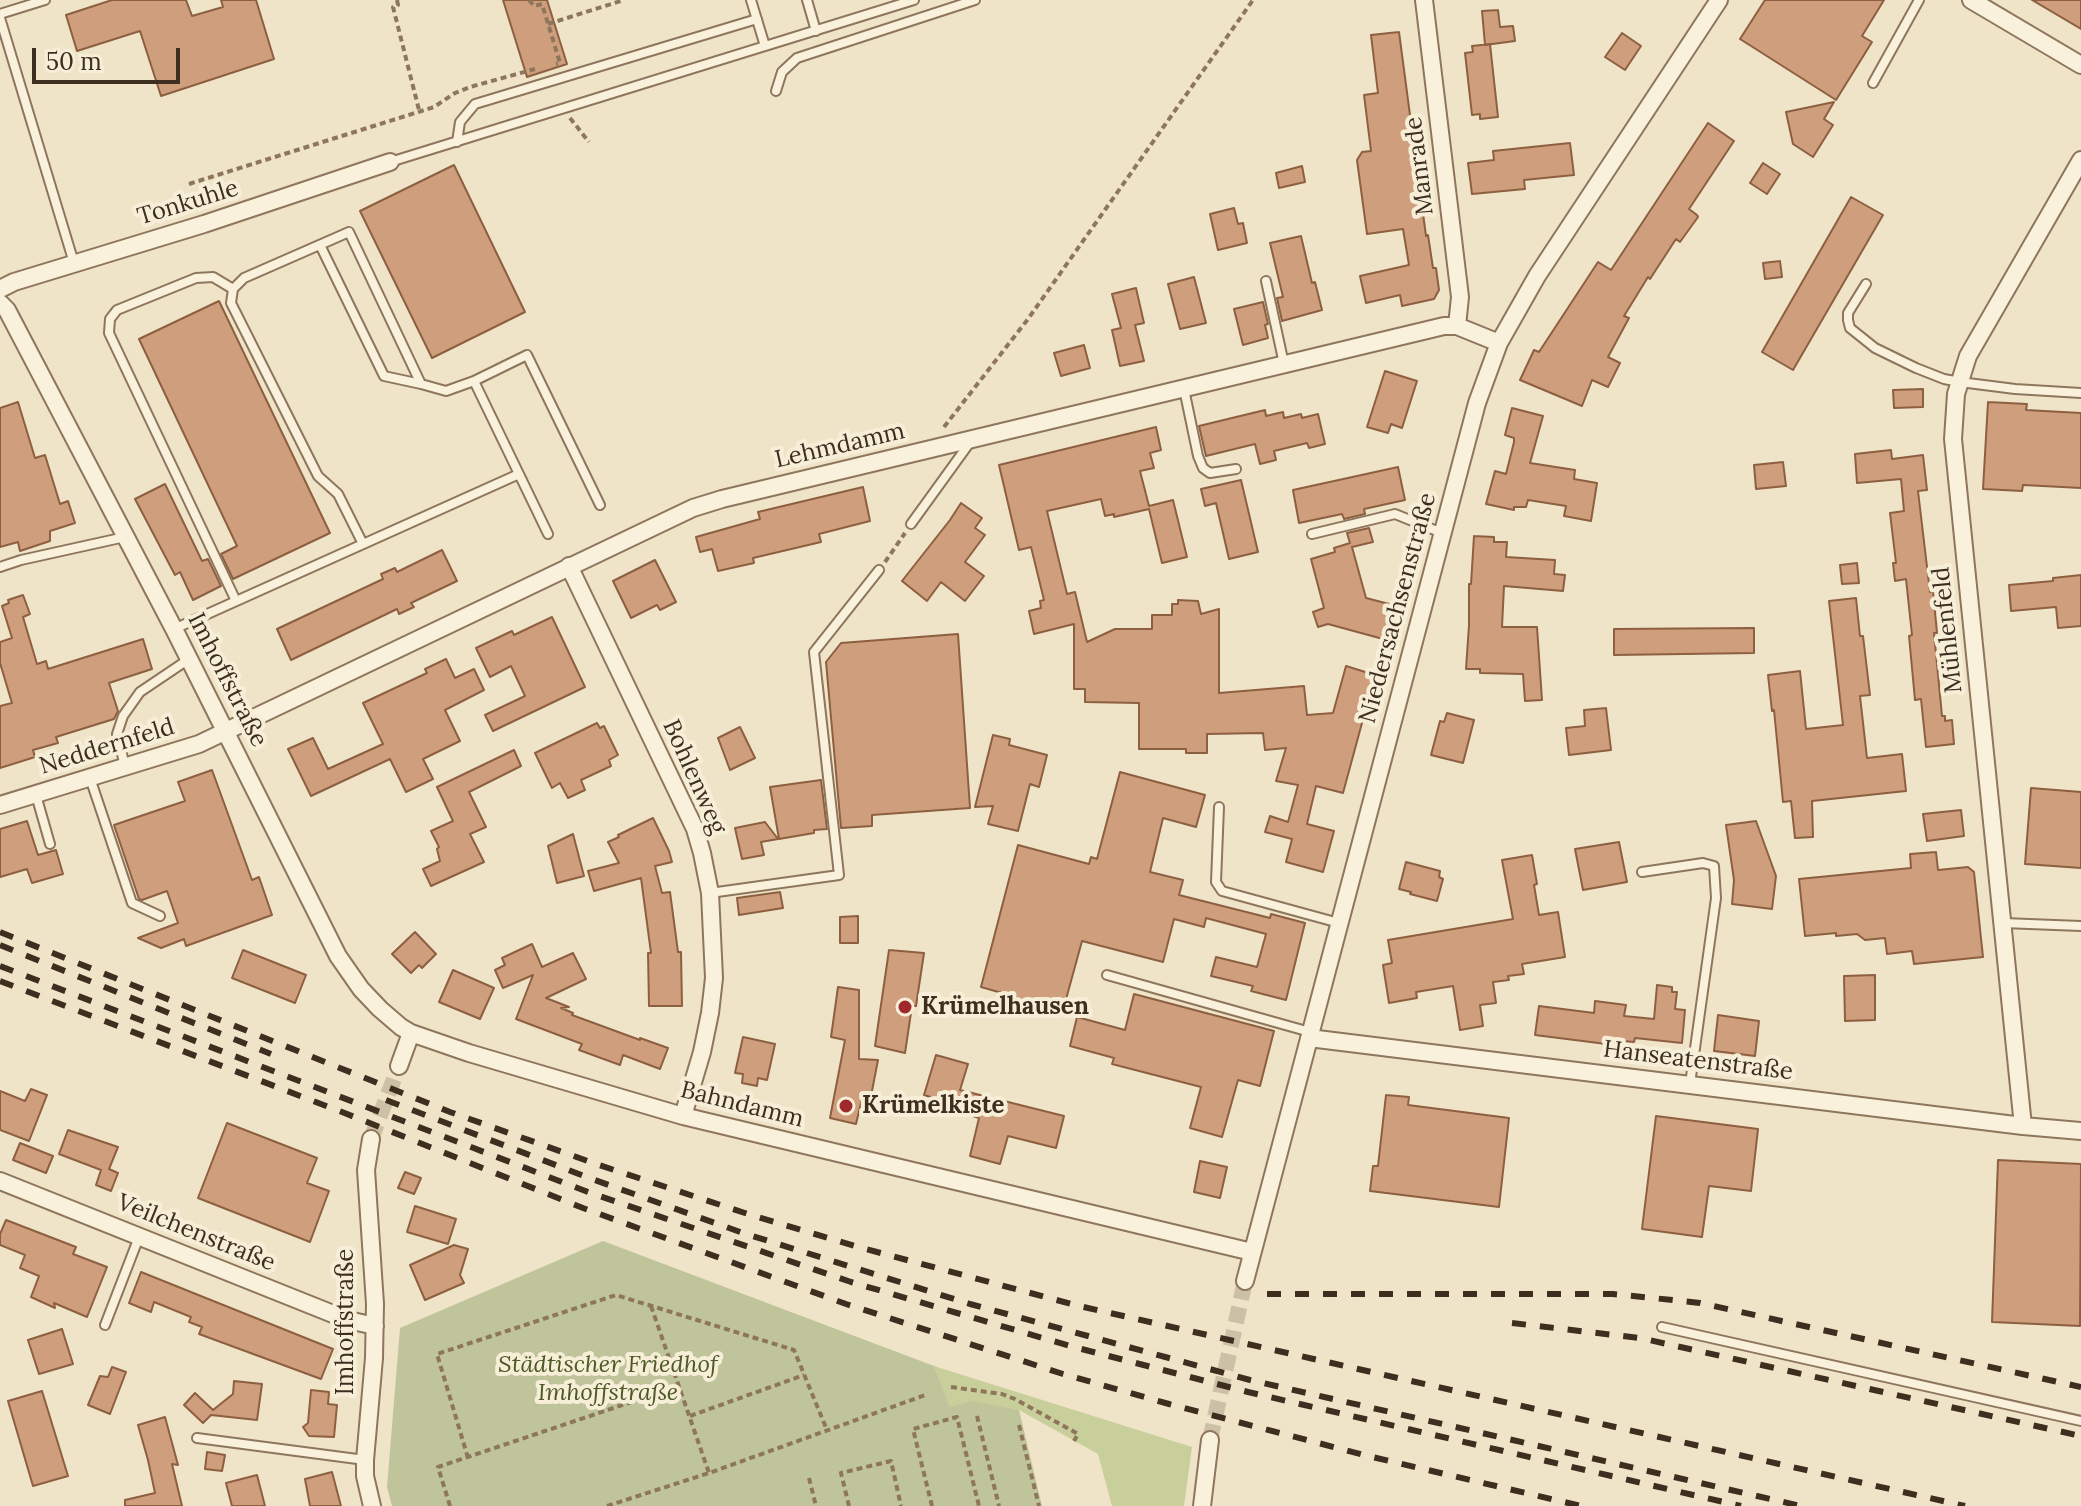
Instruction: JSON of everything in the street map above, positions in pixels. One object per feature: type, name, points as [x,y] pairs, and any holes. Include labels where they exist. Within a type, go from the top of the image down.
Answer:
[{"type":"street","name":"Manrade","points":[[1424,0],[1460,297],[1457,326]]},
{"type":"street","name":"Niedersachsenstraße","points":[[1245,1281],[1477,403],[1499,343],[1537,276],[1719,0]]},
{"type":"street","points":[[1971,0],[2081,65]]},
{"type":"street","name":"Tonkuhle","points":[[0,289],[390,162]]},
{"type":"street","name":"Mühlenfeld","points":[[2023,1126],[1953,439],[1956,394],[1968,356],[2078,170]]},
{"type":"street","name":"Imhoffstraße","points":[[0,303],[7,310],[174,629],[338,956],[361,989],[380,1009],[411,1033]]},
{"type":"street","name":"Lehmdamm","points":[[226,731],[693,508],[1284,364],[1444,326],[1457,326]]},
{"type":"street","points":[[1457,326],[1499,343]]},
{"type":"street","name":"Bohlenweg","points":[[569,566],[695,829],[702,853],[710,893],[714,978],[702,1052],[683,1116]]},
{"type":"street","name":"Neddernfeld","points":[[0,805],[199,744],[226,731]]},
{"type":"street","points":[[399,1066],[411,1033]]},
{"type":"street","name":"Bahndamm","points":[[411,1033],[683,1116],[1252,1252]]},
{"type":"street","name":"Hanseatenstraße","points":[[1309,1035],[2081,1131]]},
{"type":"street","name":"Imhoffstraße","points":[[371,1139],[366,1170],[375,1326],[365,1476],[372,1506]]},
{"type":"street","name":"Veilchenstraße","points":[[0,1181],[348,1320],[375,1326]]},
{"type":"street","points":[[1202,1506],[1210,1440]]},
{"type":"lane","points":[[45,0],[0,16],[74,263]]},
{"type":"lane","points":[[751,0],[765,46]]},
{"type":"lane","points":[[807,0],[816,31]]},
{"type":"lane","points":[[390,162],[914,0]]},
{"type":"lane","points":[[776,91],[782,72],[797,58],[975,0]]},
{"type":"lane","points":[[1873,83],[1919,0]]},
{"type":"lane","points":[[457,142],[460,122],[475,104],[757,19]]},
{"type":"lane","points":[[363,544],[338,494],[318,476],[231,303],[233,289],[244,278],[349,232],[421,384]]},
{"type":"lane","points":[[320,245],[384,376],[446,391],[527,355],[600,505]]},
{"type":"lane","points":[[233,289],[213,277],[196,278],[117,310],[110,319],[109,333],[236,601]]},
{"type":"lane","points":[[1266,281],[1284,364]]},
{"type":"lane","points":[[1866,284],[1848,313],[1850,328],[1875,348],[1930,373],[1960,382],[2081,393]]},
{"type":"lane","points":[[474,381],[548,534]]},
{"type":"lane","points":[[1184,388],[1203,468],[1210,473],[1236,469]]},
{"type":"lane","points":[[911,524],[972,439]]},
{"type":"lane","points":[[174,629],[519,474]]},
{"type":"lane","points":[[1312,534],[1395,514],[1443,533]]},
{"type":"lane","points":[[0,567],[126,537]]},
{"type":"lane","points":[[710,893],[839,875],[814,652],[879,570]]},
{"type":"lane","points":[[125,766],[117,734],[123,716],[140,692],[189,659]]},
{"type":"lane","points":[[90,777],[132,903],[160,916]]},
{"type":"lane","points":[[36,794],[50,844]]},
{"type":"lane","points":[[1219,807],[1216,882],[1222,891],[1339,923]]},
{"type":"lane","points":[[1642,872],[1703,863],[1714,866],[1716,898],[1690,1084]]},
{"type":"lane","points":[[2002,923],[2081,926]]},
{"type":"lane","points":[[1107,975],[1309,1035]]},
{"type":"lane","points":[[105,1325],[140,1236]]},
{"type":"lane","points":[[1662,1327],[2081,1421]]},
{"type":"lane","points":[[197,1438],[365,1460]]},
{"type":"path","points":[[397,0],[398,5],[393,7],[419,111]]},
{"type":"path","points":[[548,24],[624,0]]},
{"type":"path","points":[[925,450],[1028,319],[1253,0]]},
{"type":"path","points":[[189,184],[434,107],[470,87],[545,67]]},
{"type":"path","points":[[879,570],[911,524]]},
{"type":"path","points":[[468,1458],[437,1354],[616,1295],[794,1350],[827,1430]]},
{"type":"path","points":[[651,1306],[709,1473]]},
{"type":"path","points":[[690,1416],[805,1375]]},
{"type":"path","points":[[450,1506],[438,1467],[679,1386]]},
{"type":"path","points":[[951,1387],[1002,1394],[1015,1399],[1078,1434],[1074,1441]]},
{"type":"path","points":[[607,1506],[709,1473],[928,1394]]},
{"type":"path","points":[[977,1416],[999,1506]]},
{"type":"path","points":[[932,1506],[913,1429],[957,1417],[979,1506]]},
{"type":"path","points":[[1019,1425],[1039,1506]]},
{"type":"path","points":[[849,1506],[841,1473],[891,1461],[901,1506]]},
{"type":"path","points":[[809,1478],[816,1506]]},
{"type":"green space","name":"Städtischer Friedhof Imhoffstraße","points":[[603,1241],[934,1366],[950,1407],[972,1401],[1019,1410],[1042,1506],[392,1506],[387,1487],[400,1328]]},
{"type":"green space","points":[[934,1366],[1192,1447],[1184,1506],[1112,1506],[1098,1454],[1019,1410],[950,1408]]},
{"type":"building","points":[[112,0],[186,0],[192,16],[223,7],[221,0],[256,0],[274,59],[161,96],[140,31],[77,51],[66,15]]},
{"type":"building","points":[[503,0],[547,0],[567,64],[527,77]]},
{"type":"building","points":[[1765,0],[1884,0],[1862,36],[1872,42],[1836,100],[1740,39]]},
{"type":"building","points":[[2032,0],[2081,0],[2081,29]]},
{"type":"building","points":[[1498,10],[1500,27],[1513,26],[1515,41],[1485,45],[1482,11]]},
{"type":"building","points":[[1399,32],[1426,236],[1439,290],[1434,299],[1402,306],[1400,295],[1366,303],[1360,276],[1409,265],[1403,229],[1367,234],[1357,160],[1362,152],[1371,151],[1364,95],[1378,93],[1371,35]]},
{"type":"building","points":[[1622,33],[1641,46],[1625,70],[1605,57]]},
{"type":"building","points":[[1490,44],[1498,117],[1480,119],[1480,114],[1472,115],[1465,53],[1473,52],[1472,46]]},
{"type":"building","points":[[1834,102],[1824,119],[1833,125],[1813,157],[1793,144],[1786,112]]},
{"type":"building","points":[[1708,123],[1734,141],[1689,209],[1698,217],[1680,242],[1676,239],[1624,316],[1629,318],[1608,357],[1620,363],[1608,387],[1592,380],[1582,406],[1520,380],[1534,350],[1539,352],[1598,262],[1611,270]]},
{"type":"building","points":[[1570,143],[1574,175],[1524,180],[1525,189],[1472,194],[1468,163],[1494,160],[1493,151]]},
{"type":"building","points":[[1763,163],[1780,174],[1767,194],[1750,183]]},
{"type":"building","points":[[454,165],[525,312],[432,358],[360,211]]},
{"type":"building","points":[[1302,166],[1305,182],[1279,188],[1276,173]]},
{"type":"building","points":[[1851,197],[1883,215],[1793,370],[1762,352]]},
{"type":"building","points":[[1234,208],[1238,224],[1243,223],[1247,243],[1218,250],[1210,214]]},
{"type":"building","points":[[1301,236],[1322,310],[1282,321],[1277,298],[1283,297],[1270,243]]},
{"type":"building","points":[[1780,261],[1782,277],[1765,279],[1763,263]]},
{"type":"building","points":[[1194,277],[1206,323],[1180,329],[1168,284]]},
{"type":"building","points":[[1136,288],[1144,323],[1135,325],[1144,361],[1120,366],[1112,330],[1121,328],[1112,294]]},
{"type":"building","points":[[219,301],[330,533],[233,579],[221,554],[237,546],[139,339]]},
{"type":"building","points":[[1263,302],[1268,338],[1243,345],[1234,309]]},
{"type":"building","points":[[1084,345],[1090,368],[1061,376],[1054,353]]},
{"type":"building","points":[[1385,371],[1417,381],[1402,428],[1391,424],[1388,433],[1367,427]]},
{"type":"building","points":[[1923,389],[1923,407],[1894,408],[1893,390]]},
{"type":"building","points":[[18,402],[35,458],[45,455],[60,504],[68,501],[75,523],[50,531],[50,541],[20,551],[18,542],[0,547],[0,408]]},
{"type":"building","points":[[1988,402],[2027,404],[2026,410],[2081,413],[2081,488],[2023,485],[2022,491],[1983,489]]},
{"type":"building","points":[[1512,408],[1543,416],[1530,463],[1575,470],[1574,479],[1597,483],[1591,521],[1564,516],[1566,506],[1528,500],[1526,507],[1514,507],[1514,510],[1486,504],[1495,471],[1506,474],[1514,442],[1514,438],[1505,435]]},
{"type":"building","points":[[1265,410],[1266,416],[1283,412],[1284,418],[1318,414],[1325,444],[1309,448],[1307,443],[1274,451],[1276,460],[1260,464],[1255,444],[1206,456],[1199,426]]},
{"type":"building","points":[[1156,427],[1161,450],[1150,453],[1154,468],[1140,471],[1149,506],[1173,500],[1187,557],[1162,563],[1149,509],[1114,517],[1114,514],[1105,516],[1101,499],[1047,511],[1067,594],[1075,592],[1087,642],[1115,629],[1152,629],[1152,615],[1172,615],[1172,604],[1178,604],[1178,600],[1198,601],[1201,614],[1219,609],[1219,693],[1304,686],[1307,715],[1333,713],[1346,666],[1375,675],[1343,793],[1316,786],[1307,824],[1334,831],[1323,872],[1286,862],[1292,839],[1265,832],[1270,816],[1288,822],[1298,785],[1276,781],[1286,748],[1265,750],[1263,733],[1207,734],[1207,753],[1186,753],[1186,749],[1139,749],[1139,703],[1085,702],[1085,689],[1074,689],[1074,624],[1034,634],[1029,611],[1041,608],[1040,601],[1044,600],[1031,547],[1019,550],[999,465]]},
{"type":"building","points":[[1891,450],[1892,459],[1923,455],[1927,490],[1918,491],[1930,592],[1933,591],[1942,716],[1945,716],[1945,721],[1952,720],[1954,744],[1926,747],[1921,699],[1915,700],[1906,579],[1895,581],[1893,563],[1896,563],[1890,513],[1904,511],[1901,479],[1857,483],[1855,454]]},
{"type":"building","points":[[1783,462],[1786,486],[1756,489],[1754,465]]},
{"type":"building","points":[[1398,467],[1405,500],[1364,509],[1365,514],[1344,519],[1342,514],[1299,523],[1293,490]]},
{"type":"building","points":[[1241,480],[1258,552],[1229,559],[1216,503],[1205,506],[1201,489]]},
{"type":"building","points":[[165,484],[202,561],[208,559],[221,586],[193,600],[180,572],[175,575],[135,499]]},
{"type":"building","points":[[863,487],[870,521],[819,534],[821,542],[753,558],[754,563],[718,571],[712,549],[700,552],[696,537],[760,519],[758,512]]},
{"type":"building","points":[[961,503],[982,518],[975,528],[985,535],[965,562],[984,576],[965,601],[941,582],[927,601],[902,581]]},
{"type":"building","points":[[1369,528],[1373,542],[1352,547],[1366,598],[1393,605],[1383,639],[1328,624],[1318,627],[1313,612],[1324,608],[1311,559],[1335,552],[1334,548],[1350,543],[1347,533]]},
{"type":"building","points":[[1474,536],[1494,537],[1494,542],[1507,542],[1506,557],[1555,560],[1554,574],[1565,575],[1563,591],[1504,586],[1502,627],[1537,627],[1542,700],[1525,701],[1523,674],[1480,673],[1480,669],[1466,669]]},
{"type":"building","points":[[442,550],[457,581],[411,603],[414,607],[399,614],[397,609],[291,660],[277,629],[383,579],[381,574],[395,568],[397,572]]},
{"type":"building","points":[[655,560],[676,602],[660,610],[657,605],[631,618],[613,581]]},
{"type":"building","points":[[1857,563],[1859,583],[1842,584],[1840,565]]},
{"type":"building","points":[[2081,575],[2081,626],[2058,628],[2056,607],[2011,611],[2009,585]]},
{"type":"building","points":[[23,595],[30,614],[23,617],[37,664],[46,661],[48,669],[143,639],[152,669],[109,683],[118,711],[114,719],[56,737],[58,743],[33,750],[35,757],[0,768],[0,706],[12,703],[0,663],[0,642],[12,638],[2,606],[9,603],[8,600]]},
{"type":"building","points":[[1856,598],[1870,695],[1860,696],[1867,758],[1902,754],[1906,791],[1812,801],[1813,837],[1795,838],[1791,801],[1783,802],[1768,675],[1800,671],[1806,729],[1843,725],[1829,601]]},
{"type":"building","points":[[552,617],[585,687],[493,731],[485,715],[525,696],[511,666],[490,677],[476,648]]},
{"type":"building","points":[[1754,628],[1754,653],[1614,655],[1614,629]]},
{"type":"building","points":[[958,634],[970,808],[872,815],[872,826],[841,828],[826,662],[841,643]]},
{"type":"building","points":[[446,659],[455,678],[474,669],[484,690],[445,710],[460,741],[423,759],[433,779],[406,792],[390,759],[311,796],[288,749],[313,738],[328,769],[383,744],[363,703],[427,673],[425,669]]},
{"type":"building","points":[[1606,708],[1611,750],[1569,755],[1566,728],[1585,726],[1584,710]]},
{"type":"building","points":[[1447,713],[1474,720],[1463,763],[1431,755],[1440,721],[1444,722]]},
{"type":"building","points":[[597,723],[600,728],[604,726],[618,755],[609,760],[611,766],[581,780],[585,790],[568,798],[560,783],[552,788],[535,753]]},
{"type":"building","points":[[740,727],[755,758],[730,770],[718,738]]},
{"type":"building","points":[[993,735],[1010,739],[1009,745],[1047,755],[1039,787],[1030,784],[1018,831],[988,824],[993,806],[975,807]]},
{"type":"building","points":[[514,750],[521,766],[469,792],[486,827],[470,834],[484,862],[431,886],[423,869],[440,861],[439,847],[431,831],[453,821],[437,787]]},
{"type":"building","points":[[212,770],[252,880],[259,877],[272,915],[186,946],[184,939],[161,948],[138,938],[178,923],[167,891],[139,899],[114,825],[185,801],[178,782]]},
{"type":"building","points":[[1120,772],[1205,795],[1196,827],[1163,818],[1150,872],[1183,880],[1179,895],[1270,918],[1271,914],[1305,923],[1286,1000],[1251,991],[1253,986],[1211,976],[1216,957],[1257,967],[1266,934],[1206,918],[1204,927],[1174,919],[1163,962],[1082,941],[1062,1014],[1014,1002],[1016,997],[981,987],[1018,845],[1089,864],[1091,857],[1097,859]]},
{"type":"building","points":[[821,780],[827,829],[779,839],[770,787]]},
{"type":"building","points":[[2031,788],[2081,792],[2081,868],[2025,864]]},
{"type":"building","points":[[1961,810],[1964,836],[1927,841],[1923,814]]},
{"type":"building","points":[[653,818],[672,862],[655,866],[662,893],[670,892],[678,952],[681,952],[682,1006],[649,1006],[648,953],[651,953],[641,878],[594,891],[588,871],[619,863],[608,842]]},
{"type":"building","points":[[27,821],[38,855],[56,850],[63,874],[32,883],[27,869],[0,877],[0,829]]},
{"type":"building","points":[[1756,821],[1776,876],[1772,909],[1732,904],[1734,880],[1726,825]]},
{"type":"building","points":[[765,822],[778,839],[761,842],[764,855],[742,859],[735,828]]},
{"type":"building","points":[[573,834],[584,876],[557,883],[548,846]]},
{"type":"building","points":[[1619,842],[1627,882],[1583,890],[1575,849]]},
{"type":"building","points":[[1936,852],[1938,870],[1968,867],[1974,872],[1983,957],[1914,964],[1912,951],[1887,954],[1885,938],[1865,940],[1857,934],[1836,936],[1836,933],[1805,936],[1799,879],[1911,868],[1910,854]]},
{"type":"building","points":[[1532,855],[1539,915],[1558,912],[1565,957],[1522,964],[1524,974],[1493,982],[1496,1003],[1480,1005],[1483,1026],[1460,1030],[1453,986],[1416,992],[1417,998],[1389,1003],[1383,965],[1392,963],[1388,940],[1513,919],[1502,860]]},
{"type":"building","points":[[1406,862],[1440,871],[1439,877],[1443,879],[1437,901],[1399,889]]},
{"type":"building","points":[[780,892],[783,908],[739,915],[737,898]]},
{"type":"building","points":[[858,916],[858,943],[840,943],[840,917]]},
{"type":"building","points":[[415,932],[436,954],[422,968],[419,965],[411,973],[392,954]]},
{"type":"building","points":[[532,944],[542,967],[573,953],[586,979],[546,998],[569,1007],[561,1008],[572,1015],[668,1048],[660,1069],[623,1055],[620,1065],[579,1050],[582,1044],[516,1019],[533,975],[503,988],[495,970],[505,965],[502,958]]},
{"type":"building","points":[[243,950],[306,975],[295,1003],[232,978]]},
{"type":"building","points":[[889,950],[924,953],[905,1053],[875,1046]]},
{"type":"building","points":[[453,970],[494,988],[480,1019],[439,1002]]},
{"type":"building","points":[[1875,975],[1875,1020],[1845,1021],[1844,976]]},
{"type":"building","points":[[1657,985],[1672,987],[1672,992],[1677,992],[1675,1009],[1685,1010],[1682,1043],[1635,1038],[1634,1042],[1623,1041],[1622,1046],[1535,1035],[1539,1006],[1594,1013],[1595,1001],[1626,1005],[1624,1016],[1654,1019]]},
{"type":"building","points":[[838,987],[859,990],[859,1059],[878,1060],[871,1096],[863,1095],[856,1124],[830,1118],[845,1040],[831,1037]]},
{"type":"building","points":[[1134,994],[1274,1031],[1260,1086],[1238,1080],[1222,1137],[1190,1128],[1201,1087],[1112,1064],[1114,1058],[1070,1046],[1077,1017],[1125,1030]]},
{"type":"building","points":[[1718,1015],[1759,1021],[1755,1056],[1714,1051]]},
{"type":"building","points":[[743,1037],[775,1044],[767,1080],[758,1078],[757,1086],[742,1083],[743,1074],[735,1073]]},
{"type":"building","points":[[936,1055],[968,1064],[960,1090],[1064,1116],[1056,1148],[1008,1136],[1000,1164],[970,1156],[979,1118],[935,1104],[937,1099],[924,1095]]},
{"type":"building","points":[[31,1089],[47,1095],[29,1141],[0,1130],[0,1091],[25,1101]]},
{"type":"building","points":[[1386,1095],[1409,1097],[1408,1105],[1509,1118],[1499,1207],[1370,1191],[1373,1166],[1378,1166]]},
{"type":"building","points":[[1656,1116],[1758,1129],[1751,1191],[1709,1186],[1702,1237],[1642,1229]]},
{"type":"building","points":[[227,1123],[317,1158],[307,1183],[329,1191],[310,1242],[198,1198]]},
{"type":"building","points":[[68,1130],[118,1147],[109,1169],[118,1173],[111,1191],[96,1185],[101,1170],[59,1154]]},
{"type":"building","points":[[20,1143],[53,1156],[46,1173],[13,1160]]},
{"type":"building","points":[[1998,1160],[2081,1164],[2080,1326],[1992,1322]]},
{"type":"building","points":[[1200,1161],[1227,1167],[1220,1198],[1194,1192]]},
{"type":"building","points":[[405,1172],[421,1178],[414,1194],[398,1188]]},
{"type":"building","points":[[415,1206],[456,1219],[448,1244],[407,1232]]},
{"type":"building","points":[[6,1220],[76,1247],[73,1254],[107,1267],[87,1317],[31,1297],[39,1276],[20,1268],[25,1255],[0,1245],[0,1234]]},
{"type":"building","points":[[454,1245],[468,1249],[460,1275],[464,1283],[425,1300],[410,1265]]},
{"type":"building","points":[[141,1272],[333,1349],[321,1379],[199,1334],[202,1327],[189,1322],[191,1317],[154,1302],[151,1312],[129,1303]]},
{"type":"building","points":[[62,1329],[73,1364],[39,1374],[28,1340]]},
{"type":"building","points":[[112,1367],[126,1372],[110,1414],[88,1405],[100,1376],[108,1377]]},
{"type":"building","points":[[234,1381],[262,1384],[257,1420],[211,1415],[203,1423],[184,1405],[195,1393],[213,1410],[233,1394]]},
{"type":"building","points":[[311,1390],[329,1392],[328,1404],[337,1405],[334,1437],[309,1436],[303,1427],[308,1423]]},
{"type":"building","points":[[42,1391],[68,1476],[33,1486],[8,1401]]},
{"type":"building","points":[[165,1417],[178,1465],[172,1464],[182,1506],[125,1506],[125,1500],[155,1493],[138,1425]]},
{"type":"building","points":[[207,1452],[225,1455],[222,1471],[205,1469]]},
{"type":"building","points":[[332,1472],[341,1506],[310,1506],[305,1479]]},
{"type":"building","points":[[257,1475],[265,1506],[232,1506],[226,1483]]},
{"type":"tunnel","points":[[371,1139],[399,1066]]},
{"type":"tunnel","points":[[1210,1440],[1245,1281]]},
{"type":"railway","points":[[0,932],[450,1112],[599,1165],[862,1248],[1079,1306],[1965,1506]]},
{"type":"railway","points":[[0,945],[271,1054]]},
{"type":"railway","points":[[0,966],[588,1192],[851,1282],[1070,1346],[1248,1392],[1741,1506]]},
{"type":"railway","points":[[0,981],[583,1208],[846,1304],[1063,1374],[1169,1404],[1368,1456],[1581,1506]]},
{"type":"railway","points":[[386,1100],[743,1233],[970,1304],[1250,1380],[1801,1506]]},
{"type":"railway","points":[[1267,1294],[1613,1294],[1700,1303],[2081,1387]]},
{"type":"railway","points":[[1512,1323],[1640,1338],[2081,1436]]},
{"type":"place","name":"Krümelhausen","points":[[905,1007]]},
{"type":"place","name":"Krümelkiste","points":[[846,1106]]}]
